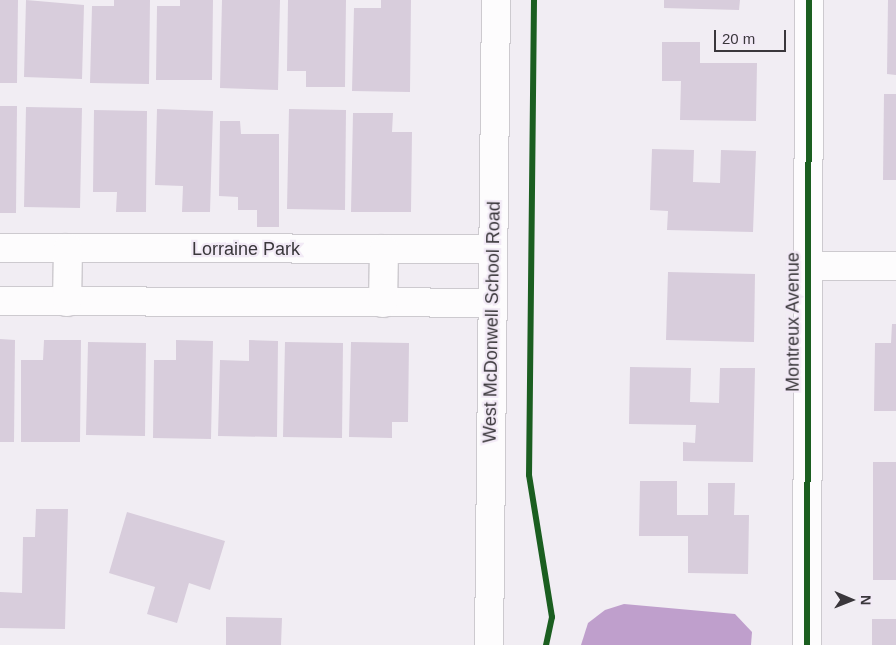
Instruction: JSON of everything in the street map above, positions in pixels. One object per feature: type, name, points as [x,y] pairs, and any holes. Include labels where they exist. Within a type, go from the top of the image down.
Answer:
[{"type":"street","name":"West McDonwell School Road","points":[[489,645],[491,303],[496,0]]},
{"type":"street","name":"Montreux Avenue","points":[[806,645],[809,0]]},
{"type":"street","name":"Lorraine Park","points":[[0,248],[493,248]]},
{"type":"street","points":[[67,302],[68,248]]},
{"type":"street","points":[[383,303],[384,249]]},
{"type":"street","points":[[809,266],[896,266]]},
{"type":"street","points":[[0,302],[491,303]]},
{"type":"shaded area","points":[[624,604],[735,614],[752,632],[751,645],[581,645],[588,623],[605,610]]},
{"type":"building","points":[[0,0],[18,0],[17,83],[0,83]]},
{"type":"building","points":[[26,0],[84,5],[82,79],[24,77]]},
{"type":"building","points":[[114,0],[150,0],[149,84],[90,83],[92,6],[114,6]]},
{"type":"building","points":[[180,0],[213,0],[212,80],[156,80],[157,6],[180,6]]},
{"type":"building","points":[[222,0],[280,0],[278,90],[220,88]]},
{"type":"building","points":[[288,0],[346,0],[345,87],[306,87],[306,71],[287,71]]},
{"type":"building","points":[[381,0],[411,0],[410,92],[352,91],[354,8],[381,8]]},
{"type":"building","points":[[664,0],[740,0],[739,10],[664,8]]},
{"type":"building","points":[[888,0],[896,0],[896,75],[887,74]]},
{"type":"building","points":[[662,42],[700,42],[700,63],[757,63],[756,121],[680,120],[681,81],[662,81]]},
{"type":"building","points":[[884,94],[896,94],[896,180],[883,180]]},
{"type":"building","points":[[0,106],[17,106],[16,213],[0,213]]},
{"type":"building","points":[[26,107],[82,108],[80,208],[24,207]]},
{"type":"building","points":[[157,109],[213,111],[210,212],[182,212],[183,186],[155,185]]},
{"type":"building","points":[[289,109],[346,110],[345,210],[287,209]]},
{"type":"building","points":[[94,110],[147,111],[146,212],[116,212],[117,192],[93,192]]},
{"type":"building","points":[[353,113],[393,113],[392,132],[412,132],[411,212],[351,212]]},
{"type":"building","points":[[220,121],[240,121],[241,134],[279,134],[279,227],[257,227],[257,210],[238,210],[238,197],[219,196]]},
{"type":"building","points":[[652,149],[694,150],[693,182],[720,183],[721,150],[756,151],[753,232],[667,230],[668,211],[650,210]]},
{"type":"building","points":[[668,272],[755,274],[754,342],[666,340]]},
{"type":"building","points":[[892,324],[896,324],[896,411],[874,411],[875,343],[891,343]]},
{"type":"building","points":[[0,339],[15,340],[14,442],[0,442]]},
{"type":"building","points":[[44,340],[81,340],[80,442],[21,442],[21,360],[43,360]]},
{"type":"building","points":[[176,340],[213,341],[211,439],[153,438],[154,360],[176,360]]},
{"type":"building","points":[[249,340],[278,341],[277,437],[218,436],[220,360],[249,361]]},
{"type":"building","points":[[88,342],[146,343],[145,436],[86,435]]},
{"type":"building","points":[[285,342],[343,343],[342,438],[283,437]]},
{"type":"building","points":[[351,342],[409,343],[408,422],[392,422],[392,438],[349,437]]},
{"type":"building","points":[[630,367],[691,368],[690,402],[719,403],[720,368],[755,368],[753,462],[683,461],[683,442],[695,443],[696,425],[629,424]]},
{"type":"building","points":[[873,462],[896,462],[896,580],[873,580]]},
{"type":"building","points":[[640,481],[677,481],[677,515],[708,515],[708,483],[735,483],[734,515],[749,515],[748,574],[688,573],[688,536],[639,536]]},
{"type":"building","points":[[36,509],[68,509],[65,629],[0,628],[0,592],[22,593],[23,537],[35,537]]},
{"type":"building","points":[[127,512],[225,541],[210,590],[189,583],[177,623],[147,614],[155,587],[109,573]]},
{"type":"building","points":[[226,617],[282,618],[281,645],[226,645]]},
{"type":"building","points":[[872,619],[896,619],[896,645],[872,645]]},
{"type":"cycle path","points":[[534,0],[529,475],[552,617],[546,645]]},
{"type":"cycle path","points":[[807,645],[809,0]]}]
